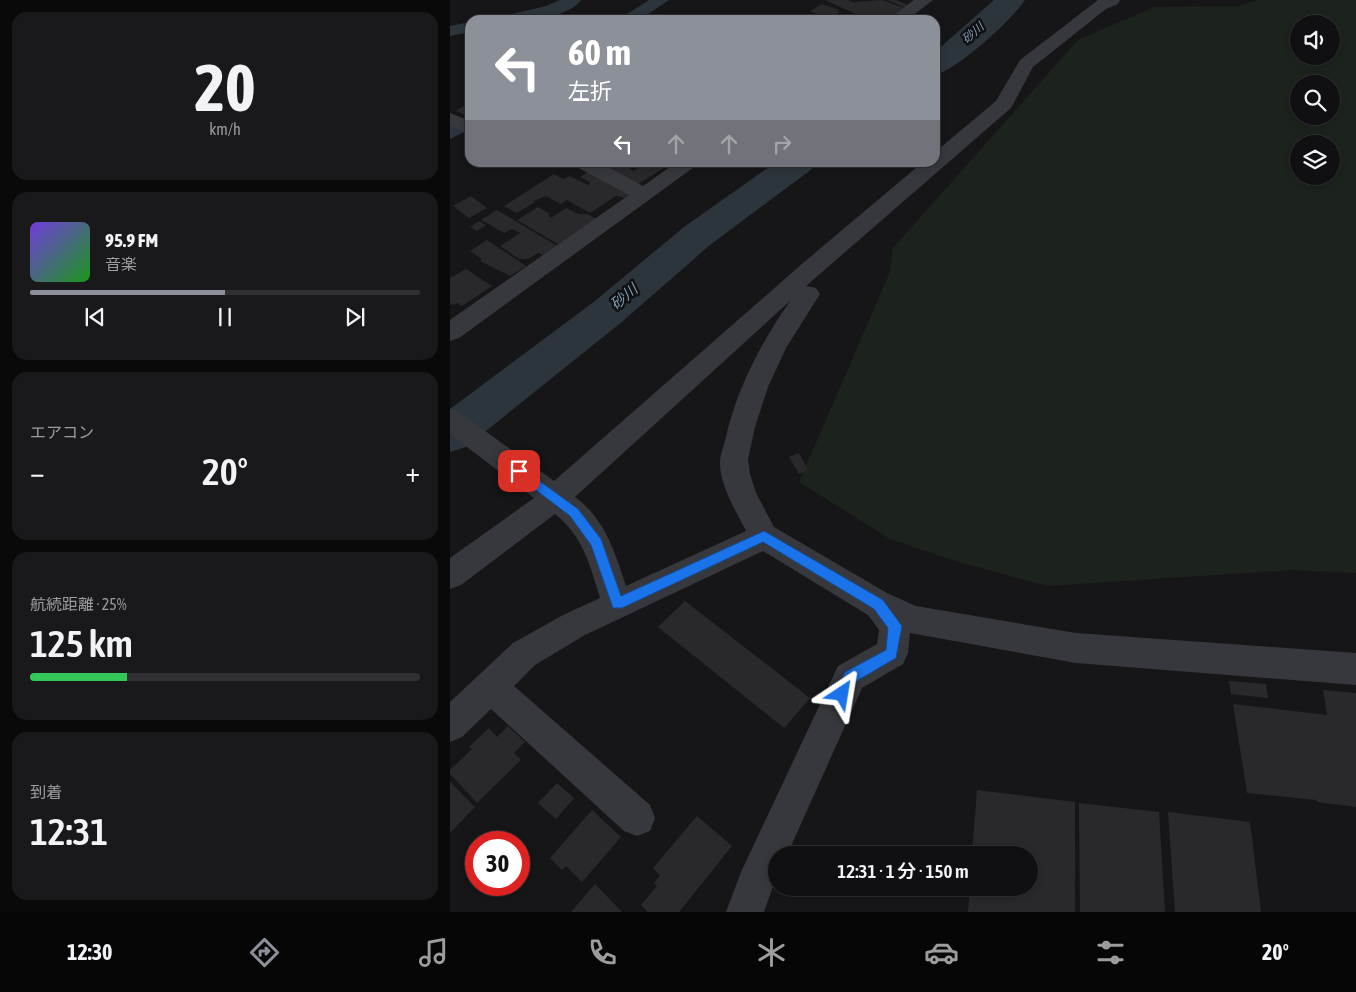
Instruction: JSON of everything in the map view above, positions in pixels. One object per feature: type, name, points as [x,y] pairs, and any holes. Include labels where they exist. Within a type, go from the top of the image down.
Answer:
[{"type":"street","points":[[903,15],[925,0]]},
{"type":"street","points":[[940,159],[1004,104],[1026,64],[1100,5],[1112,0]]},
{"type":"street","points":[[592,167],[645,194]]},
{"type":"street","points":[[450,332],[684,167]]},
{"type":"street","points":[[450,575],[551,495],[930,167]]},
{"type":"street","points":[[808,294],[795,312],[756,382],[741,421],[734,466],[753,518],[764,536],[876,603],[914,620],[1076,648],[1356,669]]},
{"type":"street","points":[[450,419],[574,512],[596,542],[618,604]]},
{"type":"street","points":[[450,725],[524,654],[574,624],[764,536]]},
{"type":"street","points":[[745,912],[754,885],[850,677],[892,653],[895,626],[876,603]]},
{"type":"street","points":[[490,686],[636,818]]},
{"type":"shaded area","points":[[1258,0],[1356,0],[1356,573],[1292,570],[1048,586],[958,562],[890,539],[799,482],[890,272],[893,248],[1078,40],[1154,7],[1239,6]]},
{"type":"building","points":[[825,0],[848,0],[862,6],[854,2],[882,0],[904,8],[894,15],[886,15],[878,12],[884,15],[858,15]]},
{"type":"building","points":[[887,0],[896,0],[908,5],[904,7]]},
{"type":"building","points":[[822,4],[840,10],[837,11],[840,12],[835,15],[820,15],[810,11]]},
{"type":"building","points":[[465,105],[465,113],[463,114],[456,111]]},
{"type":"building","points":[[606,167],[627,167],[634,171],[639,167],[665,167],[637,185]]},
{"type":"building","points":[[591,170],[633,193],[624,198],[616,196],[590,213],[567,200],[561,204],[546,196],[533,201],[535,202],[517,213],[504,206],[554,174],[563,179],[570,176],[588,185],[591,183],[580,177]]},
{"type":"building","points":[[471,196],[487,208],[469,218],[453,206]]},
{"type":"building","points":[[538,207],[550,214],[548,215],[551,218],[566,208],[578,214],[588,214],[598,220],[561,246],[517,220]]},
{"type":"building","points":[[497,210],[559,247],[546,256],[538,253],[528,259],[519,259],[500,246],[520,233],[512,229],[504,233],[481,220]]},
{"type":"building","points":[[479,221],[486,225],[477,231],[470,227]]},
{"type":"building","points":[[487,240],[526,266],[510,276],[480,261],[482,259],[470,251]]},
{"type":"building","points":[[466,269],[492,286],[462,306],[457,303],[453,305],[450,303],[450,278]]},
{"type":"building","points":[[799,453],[808,470],[799,474],[789,457]]},
{"type":"building","points":[[685,601],[810,698],[784,728],[658,627]]},
{"type":"building","points":[[1229,681],[1266,684],[1268,698],[1231,694]]},
{"type":"building","points":[[1323,690],[1356,693],[1356,807],[1317,802],[1316,800],[1247,793],[1233,704],[1327,715]]},
{"type":"building","points":[[508,726],[525,742],[514,753],[521,760],[477,803],[450,774],[450,770],[472,749],[469,747],[489,728],[497,737]]},
{"type":"building","points":[[450,782],[475,807],[450,833]]},
{"type":"building","points":[[557,783],[574,798],[556,819],[538,803]]},
{"type":"building","points":[[977,790],[1075,802],[1075,912],[968,912],[969,896],[1038,896],[1038,846],[973,846]]},
{"type":"building","points":[[1079,803],[1159,812],[1165,912],[1080,912]]},
{"type":"building","points":[[592,810],[621,837],[582,882],[566,866],[562,870],[550,858]]},
{"type":"building","points":[[1168,812],[1250,822],[1261,912],[1175,912]]},
{"type":"building","points":[[697,816],[732,846],[679,912],[648,912],[641,905],[657,886],[654,883],[660,875],[653,868]]},
{"type":"building","points":[[595,884],[622,912],[571,912]]},
{"type":"waterway","points":[[531,15],[552,10],[573,0]]},
{"type":"waterway","points":[[636,15],[661,0]]},
{"type":"waterway","name":"砂川","points":[[940,62],[957,50],[1011,0]]},
{"type":"waterway","points":[[450,31],[465,28]]},
{"type":"waterway","points":[[450,133],[465,124]]},
{"type":"waterway","name":"砂川","points":[[450,434],[609,311],[697,236],[793,167]]},
{"type":"route","points":[[519,471],[574,512],[596,542],[618,604],[764,536],[879,605],[895,626],[892,653],[850,677],[842,694]]}]
